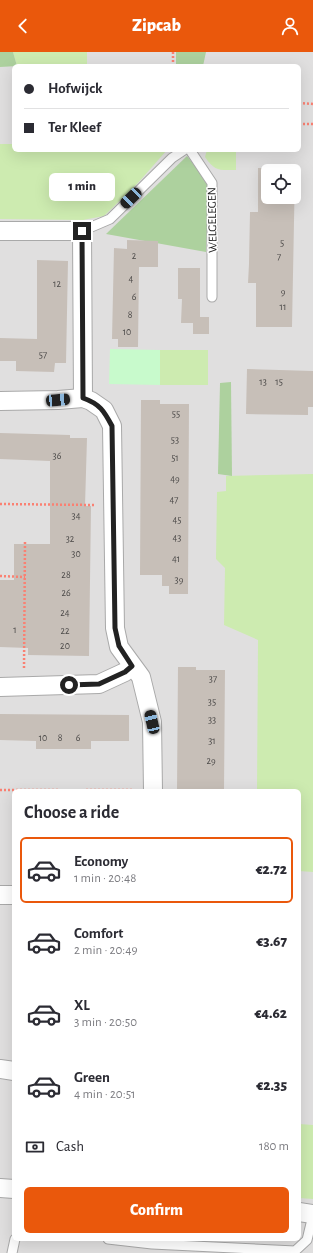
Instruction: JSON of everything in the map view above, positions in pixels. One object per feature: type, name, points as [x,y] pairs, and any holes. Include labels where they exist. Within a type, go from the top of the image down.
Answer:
[{"type":"street","points":[[0,231],[82,231],[83,398]]},
{"type":"street","points":[[0,401],[83,398],[91,401],[104,410],[112,426],[115,628],[119,646],[141,677],[152,722],[153,789]]},
{"type":"street","points":[[0,687],[99,684],[125,672],[132,666]]},
{"type":"street","points":[[0,895],[12,896]]},
{"type":"street","points":[[0,1069],[12,1071]]},
{"type":"street","points":[[0,1188],[12,1189]]},
{"type":"street","points":[[301,1212],[313,1214]]},
{"type":"lane","points":[[82,231],[110,218],[172,158],[181,152]]},
{"type":"lane","name":"WELGELEGEN","points":[[191,152],[212,183],[212,298]]},
{"type":"lane","points":[[126,1241],[152,1244],[295,1252],[307,1240],[313,1214]]},
{"type":"lane","points":[[12,1253],[15,1241]]},
{"type":"path","points":[[173,52],[173,64]]},
{"type":"path","points":[[301,103],[313,104]]},
{"type":"path","points":[[301,124],[313,124]]},
{"type":"path","points":[[0,504],[112,505]]},
{"type":"path","points":[[24,687],[26,540]]},
{"type":"path","points":[[0,576],[25,576]]},
{"type":"path","points":[[0,790],[12,790]]},
{"type":"shaded area","points":[[0,52],[313,52],[313,1253],[0,1253]]},
{"type":"green space","points":[[0,52],[13,52],[16,64],[12,64],[12,66],[0,67]]},
{"type":"green space","points":[[13,52],[87,52],[87,64],[16,64]]},
{"type":"green space","points":[[176,52],[206,52],[203,64],[176,64]]},
{"type":"green space","points":[[0,144],[12,144],[12,152],[165,152],[137,184],[104,216],[83,220],[0,219]]},
{"type":"green space","points":[[206,152],[236,152],[236,170],[222,170],[215,168],[205,157]]},
{"type":"green space","points":[[187,156],[209,184],[206,252],[106,234]]},
{"type":"green space","points":[[110,349],[160,350],[160,385],[109,384]]},
{"type":"green space","points":[[160,350],[208,350],[208,385],[160,385]]},
{"type":"green space","points":[[231,382],[232,476],[218,474],[220,383]]},
{"type":"green space","points":[[313,474],[313,872],[301,871],[301,789],[257,789],[258,640],[224,625],[225,568],[216,559],[217,492],[226,491],[226,476]]},
{"type":"green space","points":[[301,1124],[313,1125],[313,1199],[301,1198]]},
{"type":"building","points":[[258,168],[261,168],[261,204],[294,204],[292,327],[256,327],[256,283],[248,283],[250,212],[258,212]]},
{"type":"building","points":[[127,240],[158,241],[158,267],[139,267],[138,347],[118,347],[118,339],[112,339],[114,248],[127,249]]},
{"type":"building","points":[[37,260],[68,261],[66,363],[55,363],[54,372],[16,371],[16,361],[0,361],[0,338],[37,339]]},
{"type":"building","points":[[178,268],[200,268],[200,317],[209,317],[209,334],[193,334],[193,323],[181,323],[182,299],[178,299]]},
{"type":"building","points":[[247,369],[313,371],[313,407],[308,407],[308,415],[246,414]]},
{"type":"building","points":[[141,400],[160,400],[160,404],[189,404],[188,594],[169,594],[169,586],[162,586],[162,575],[140,575]]},
{"type":"building","points":[[0,433],[70,435],[70,438],[87,438],[85,506],[91,506],[89,656],[28,655],[28,648],[0,647],[0,580],[14,580],[14,544],[50,544],[50,461],[0,459]]},
{"type":"building","points":[[178,667],[196,667],[196,670],[225,670],[224,789],[177,789]]},
{"type":"building","points":[[0,714],[129,715],[129,741],[91,741],[91,749],[36,749],[36,741],[0,740]]},
{"type":"route","points":[[69,685],[99,684],[125,672],[132,666],[119,646],[115,628],[112,519],[112,426],[104,410],[91,401],[83,398],[82,231]]}]
